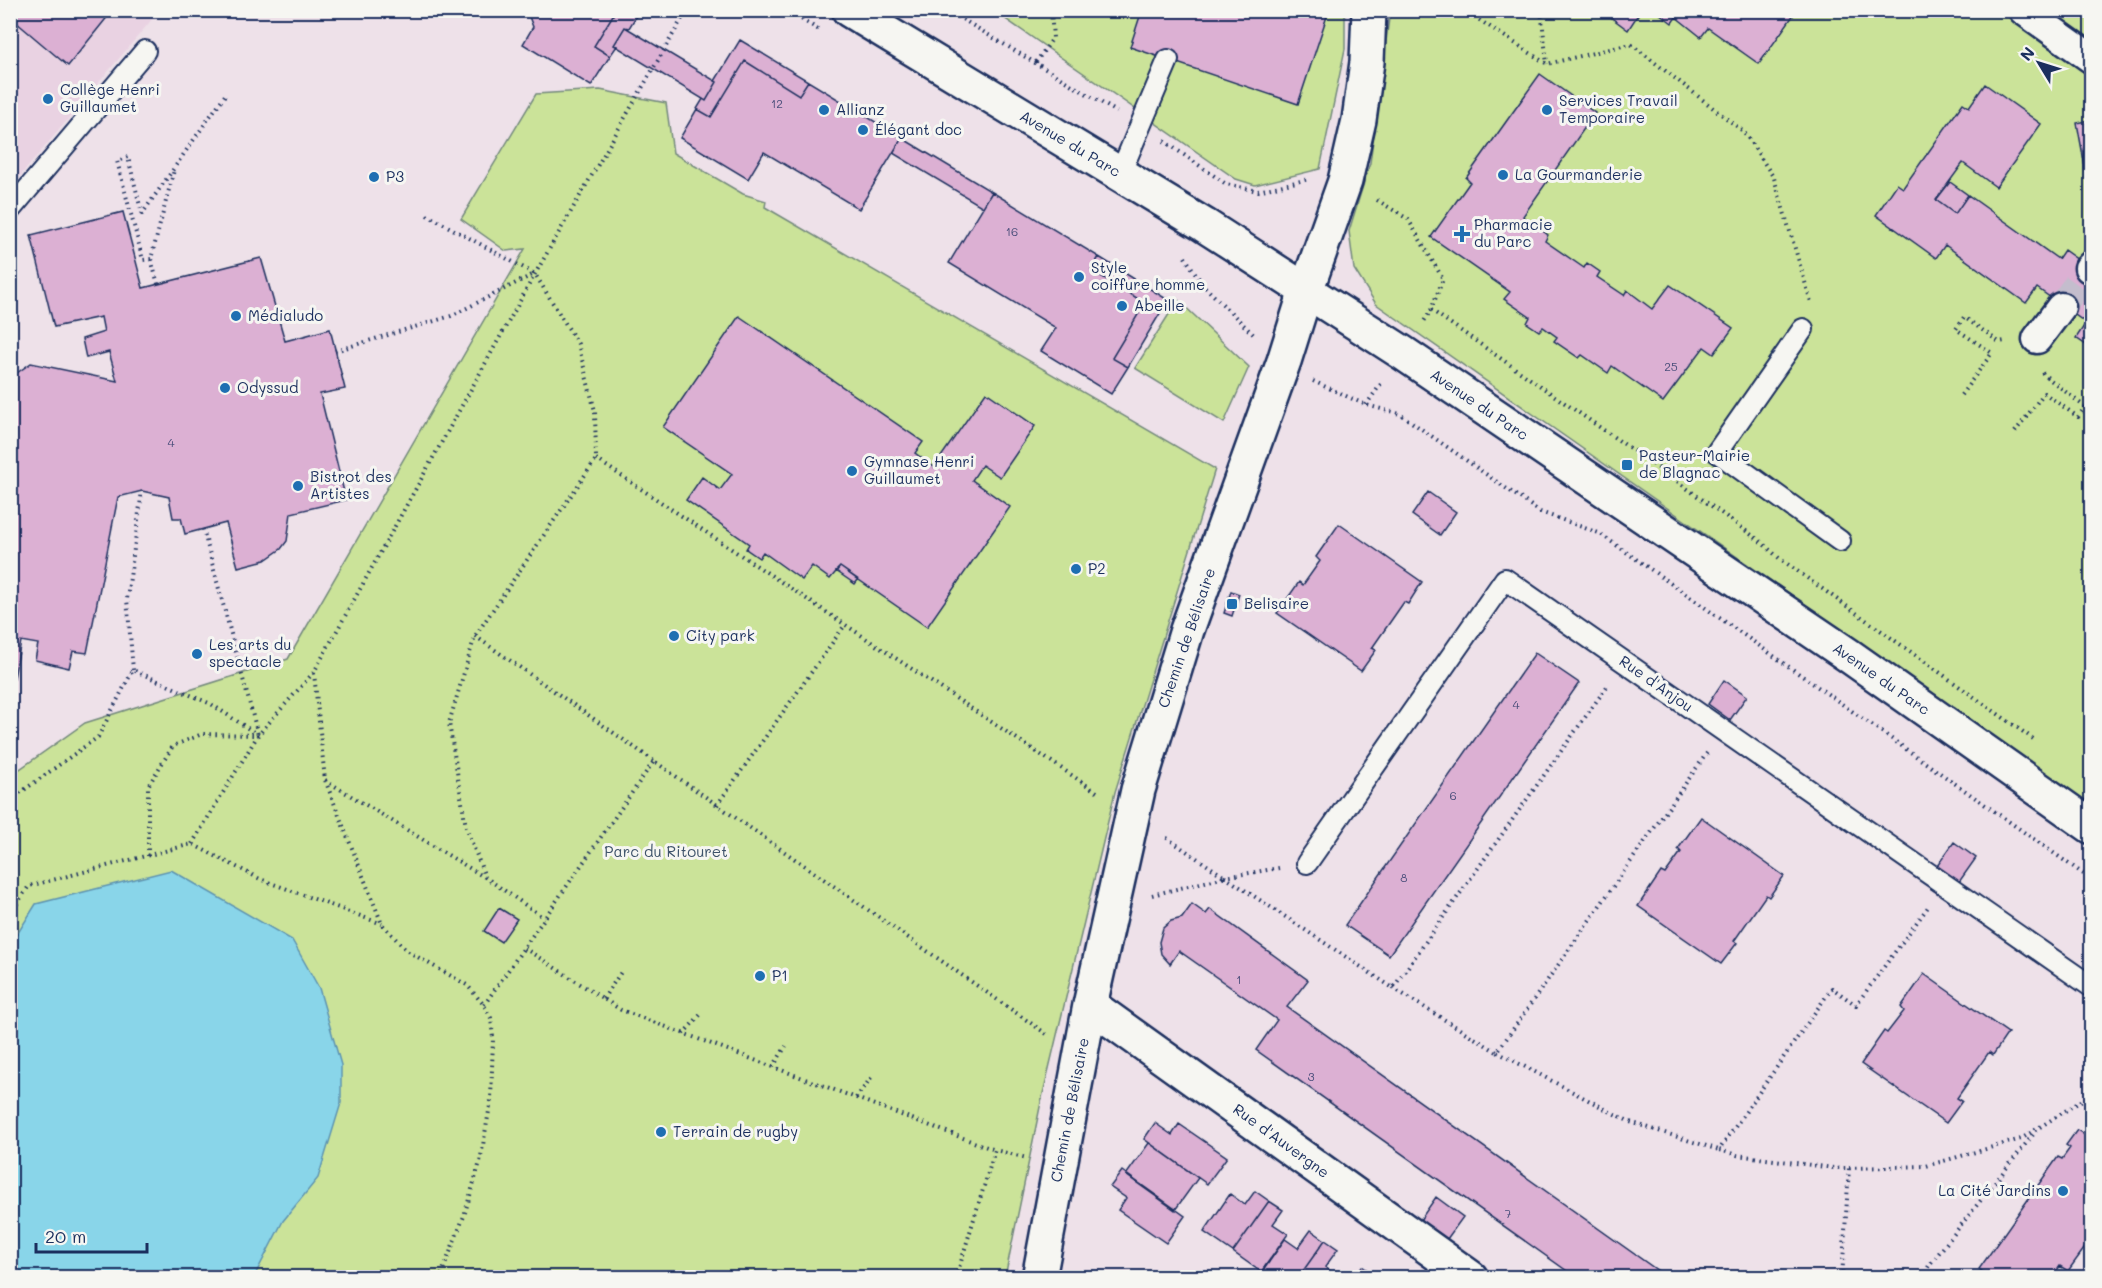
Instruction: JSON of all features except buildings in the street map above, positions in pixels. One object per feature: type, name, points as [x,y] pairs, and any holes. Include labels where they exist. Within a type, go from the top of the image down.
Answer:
[{"type":"street","name":"Avenue du Parc","points":[[849,10],[1120,174],[1403,353],[1812,630],[2091,828]]},
{"type":"street","name":"Chemin de Bélisaire","points":[[1039,1278],[1090,1005],[1132,815],[1187,630],[1284,361],[1345,181],[1359,120],[1369,10]]},
{"type":"street","points":[[2023,10],[2091,59]]},
{"type":"street","points":[[2037,339],[2061,307]]},
{"type":"street","name":"Rue d'Auvergne","points":[[1090,1005],[1471,1278]]},
{"type":"lane","points":[[10,210],[145,51]]},
{"type":"lane","points":[[1120,174],[1168,60]]},
{"type":"lane","points":[[1803,329],[1717,452],[1840,542]]},
{"type":"lane","name":"Rue d'Anjou","points":[[1307,863],[1505,579],[2091,987]]},
{"type":"path","points":[[192,844],[258,735],[314,672],[535,274],[687,10]]},
{"type":"path","points":[[786,10],[826,35]]},
{"type":"path","points":[[947,10],[1141,126],[1226,184],[1258,191],[1321,177],[1345,181],[1408,219],[1443,279],[1431,310],[1676,481],[1760,541],[1779,558],[2043,746]]},
{"type":"path","points":[[1036,62],[1053,38],[1051,10]]},
{"type":"path","points":[[1464,10],[1547,64],[1631,44],[1744,132],[1774,178],[1815,313],[1803,329]]},
{"type":"path","points":[[1541,10],[1547,64]]},
{"type":"path","points":[[151,258],[142,260],[117,161],[128,157],[142,214],[225,95]]},
{"type":"path","points":[[158,284],[151,258],[175,166]]},
{"type":"path","points":[[427,215],[535,274],[578,344],[595,411],[596,459],[475,636],[449,723],[466,827],[485,877]]},
{"type":"path","points":[[1185,256],[1203,285],[1259,340]]},
{"type":"path","points":[[335,351],[451,316],[535,274]]},
{"type":"path","points":[[1961,395],[1992,353],[1956,329],[1964,317],[1999,342],[2037,339],[2043,374],[2085,406],[2078,417],[2044,393],[2015,432]]},
{"type":"path","points":[[1312,381],[1366,405],[1400,414],[1540,512],[1599,533],[2091,880]]},
{"type":"path","points":[[596,459],[1393,988],[1497,1052],[1630,1122],[1719,1150],[1748,1156],[1833,1168],[1926,1166],[2020,1139],[2091,1094]]},
{"type":"path","points":[[10,800],[98,737],[133,670],[127,599],[141,491]]},
{"type":"path","points":[[203,529],[258,735]]},
{"type":"path","points":[[717,805],[845,625]]},
{"type":"path","points":[[475,636],[1080,1058]]},
{"type":"path","points":[[1393,988],[1624,662]]},
{"type":"path","points":[[133,670],[211,704],[258,735]]},
{"type":"path","points":[[314,672],[325,780],[382,924],[407,951],[467,985],[484,1005],[490,1018],[493,1038],[491,1100],[480,1162],[464,1216],[440,1278]]},
{"type":"path","points":[[1497,1052],[1722,730]]},
{"type":"path","points":[[148,856],[148,786],[172,746],[202,734],[258,735]]},
{"type":"path","points":[[484,1005],[654,762]]},
{"type":"path","points":[[325,780],[485,877],[544,918]]},
{"type":"path","points":[[10,914],[29,886],[192,844],[260,879],[382,924]]},
{"type":"path","points":[[1113,905],[1225,877],[1307,863]]},
{"type":"path","points":[[1719,1150],[1832,988],[1856,1005],[1944,885]]},
{"type":"path","points":[[524,948],[621,1010],[994,1150],[1032,1160]]},
{"type":"path","points":[[603,999],[621,972]]},
{"type":"path","points":[[683,1034],[702,1013]]},
{"type":"path","points":[[773,1067],[786,1046]]},
{"type":"path","points":[[856,1098],[873,1075]]},
{"type":"path","points":[[1922,1278],[1930,1264],[2039,1127]]},
{"type":"path","points":[[956,1278],[994,1150]]},
{"type":"path","points":[[1842,1278],[1850,1168]]},
{"type":"shaded area","name":"Collège Henri Guillaumet","points":[[11,11],[159,11],[11,187]]},
{"type":"green space","points":[[994,11],[1345,11],[1345,49],[1320,169],[1255,185],[1236,179]]},
{"type":"green space","points":[[1390,11],[2091,11],[2091,805],[1376,304],[1354,269],[1349,231],[1370,163]]},
{"type":"green space","name":"Parc du Ritouret","points":[[600,90],[666,103],[673,153],[743,194],[766,201],[765,207],[1215,469],[1115,792],[1041,1102],[1005,1277],[11,1277],[10,776],[85,723],[288,659],[525,249],[506,251],[461,219],[536,94]]},
{"type":"green space","points":[[1178,300],[1249,367],[1224,423],[1135,368]]},
{"type":"water","points":[[171,870],[292,940],[319,988],[341,1065],[341,1103],[318,1178],[283,1221],[254,1277],[11,1277],[11,944],[36,904]]},
{"type":"tunnel","points":[[2061,307],[2089,268]]},
{"type":"place","name":"Collège Henri Guillaumet","points":[[48,99]]},
{"type":"place","name":"Allianz","points":[[824,110]]},
{"type":"place","name":"Services Travail Temporaire","points":[[1547,110]]},
{"type":"place","name":"Élégant doc","points":[[863,130]]},
{"type":"place","name":"La Gourmanderie","points":[[1503,175]]},
{"type":"place","name":"P3","points":[[374,177]]},
{"type":"place","name":"Pharmacie du Parc","points":[[1462,234]]},
{"type":"place","name":"Style coiffure homme","points":[[1079,277]]},
{"type":"place","name":"Abeille","points":[[1122,306]]},
{"type":"place","name":"Médialudo","points":[[236,316]]},
{"type":"place","name":"Odyssud","points":[[225,388]]},
{"type":"place","name":"Pasteur-Mairie de Blagnac","points":[[1627,465]]},
{"type":"place","name":"Gymnase Henri Guillaumet","points":[[852,471]]},
{"type":"place","name":"Bistrot des Artistes","points":[[298,486]]},
{"type":"place","name":"P2","points":[[1076,569]]},
{"type":"place","name":"Belisaire","points":[[1232,604]]},
{"type":"place","name":"City park","points":[[674,636]]},
{"type":"place","name":"Les arts du spectacle","points":[[197,654]]},
{"type":"place","name":"P1","points":[[760,976]]},
{"type":"place","name":"Terrain de rugby","points":[[661,1132]]},
{"type":"place","name":"La Cité Jardins","points":[[2063,1191]]}]
